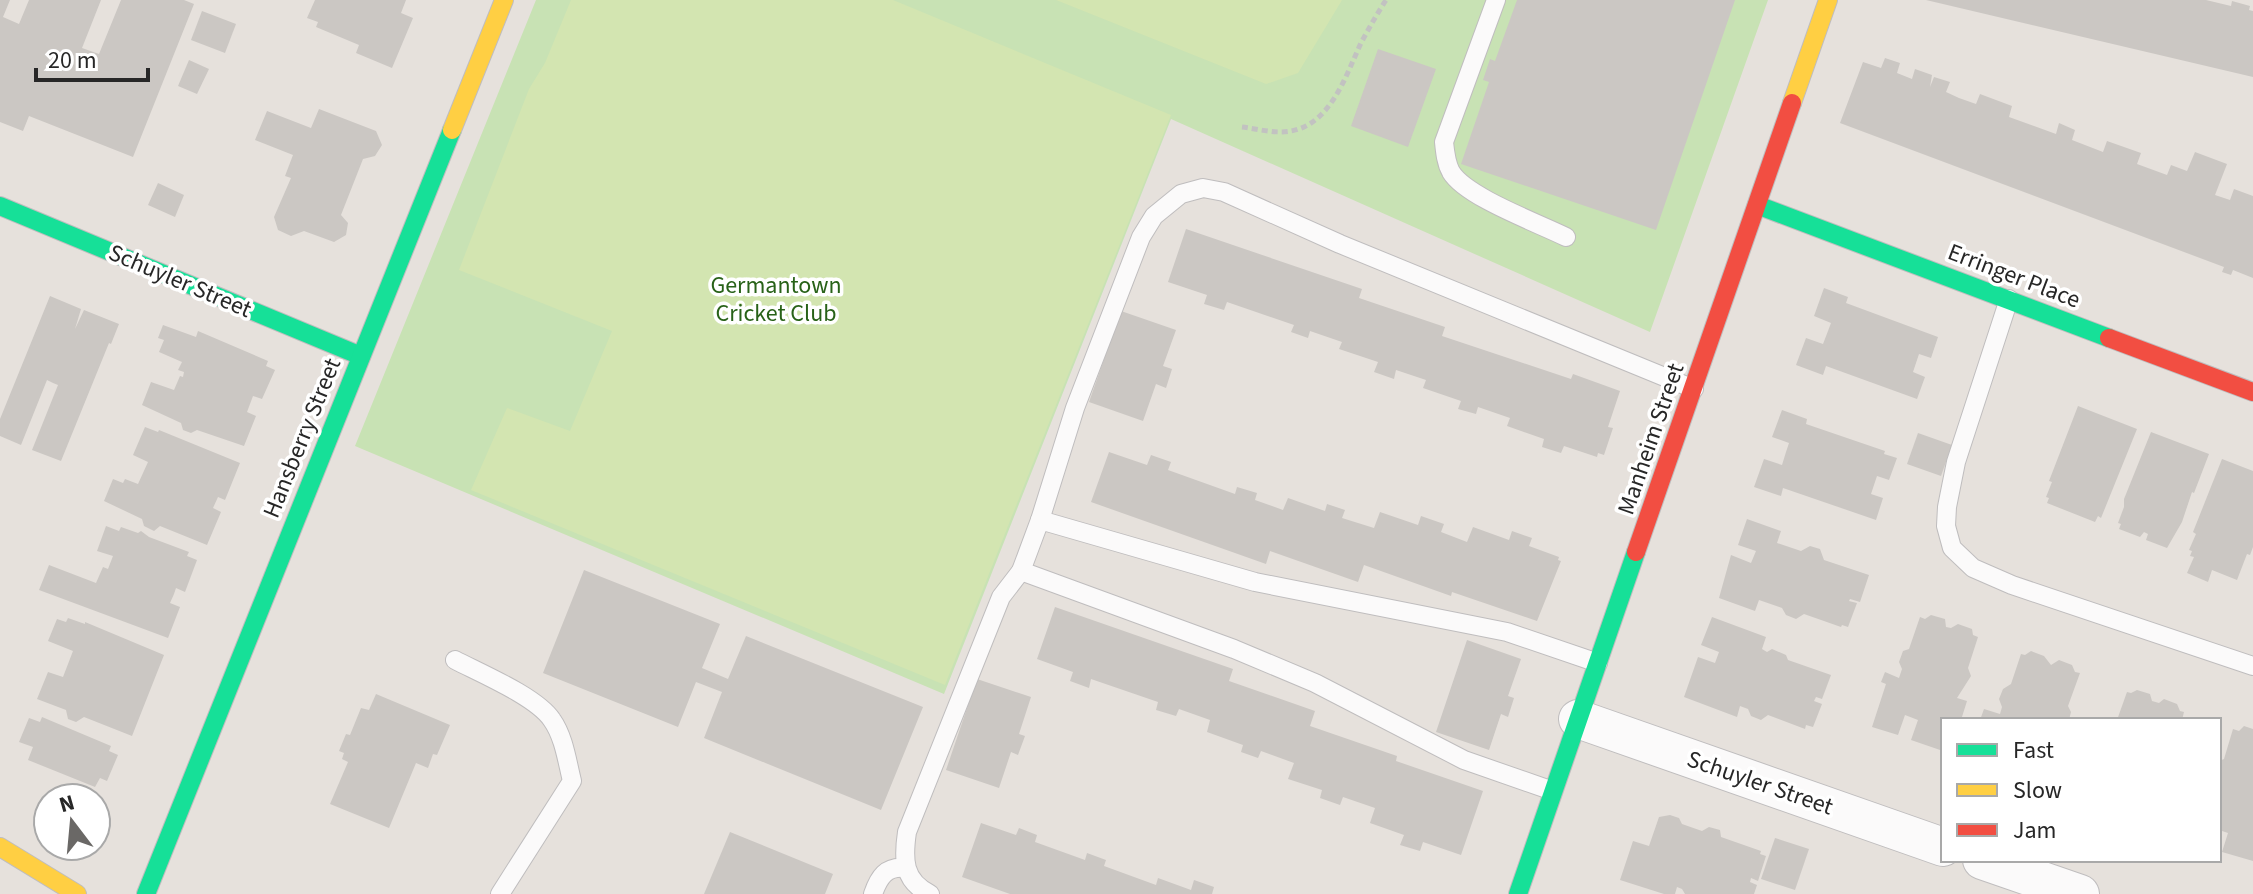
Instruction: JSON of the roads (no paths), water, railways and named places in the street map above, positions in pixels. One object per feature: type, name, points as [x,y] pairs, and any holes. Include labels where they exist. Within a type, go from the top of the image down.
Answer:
[{"type":"street","name":"Hansberry Street","points":[[146,894],[504,0]]},
{"type":"street","name":"Manheim Street","points":[[1518,894],[1828,0]]},
{"type":"street","name":"Erringer Place","points":[[1757,205],[2253,392]]},
{"type":"street","name":"Schuyler Street","points":[[0,206],[361,356]]},
{"type":"street","name":"Schuyler Street","points":[[1578,719],[1941,846]]},
{"type":"street","points":[[0,847],[77,894]]},
{"type":"street","points":[[1988,862],[2080,894]]},
{"type":"lane","points":[[1496,0],[1444,142],[1445,156],[1452,173],[1471,191],[1566,237]]},
{"type":"lane","points":[[930,894],[920,889],[905,868],[907,832],[1001,597],[1021,571],[1075,408],[1141,237],[1154,216],[1181,194],[1203,188],[1224,192],[1340,244],[1694,389]]},
{"type":"lane","points":[[2009,299],[1956,462],[1946,526],[1952,548],[1973,568],[2012,585],[2253,666]]},
{"type":"lane","points":[[1040,520],[1255,582],[1507,632],[1598,663]]},
{"type":"lane","points":[[1021,571],[1234,649],[1315,683],[1464,760],[1553,791]]},
{"type":"lane","points":[[455,660],[501,683],[551,718],[560,735],[572,781],[500,894]]},
{"type":"lane","points":[[873,894],[884,872],[895,867],[905,868]]},
{"type":"park label","name":"Germantown Cricket Club","points":[[776,299]]}]
